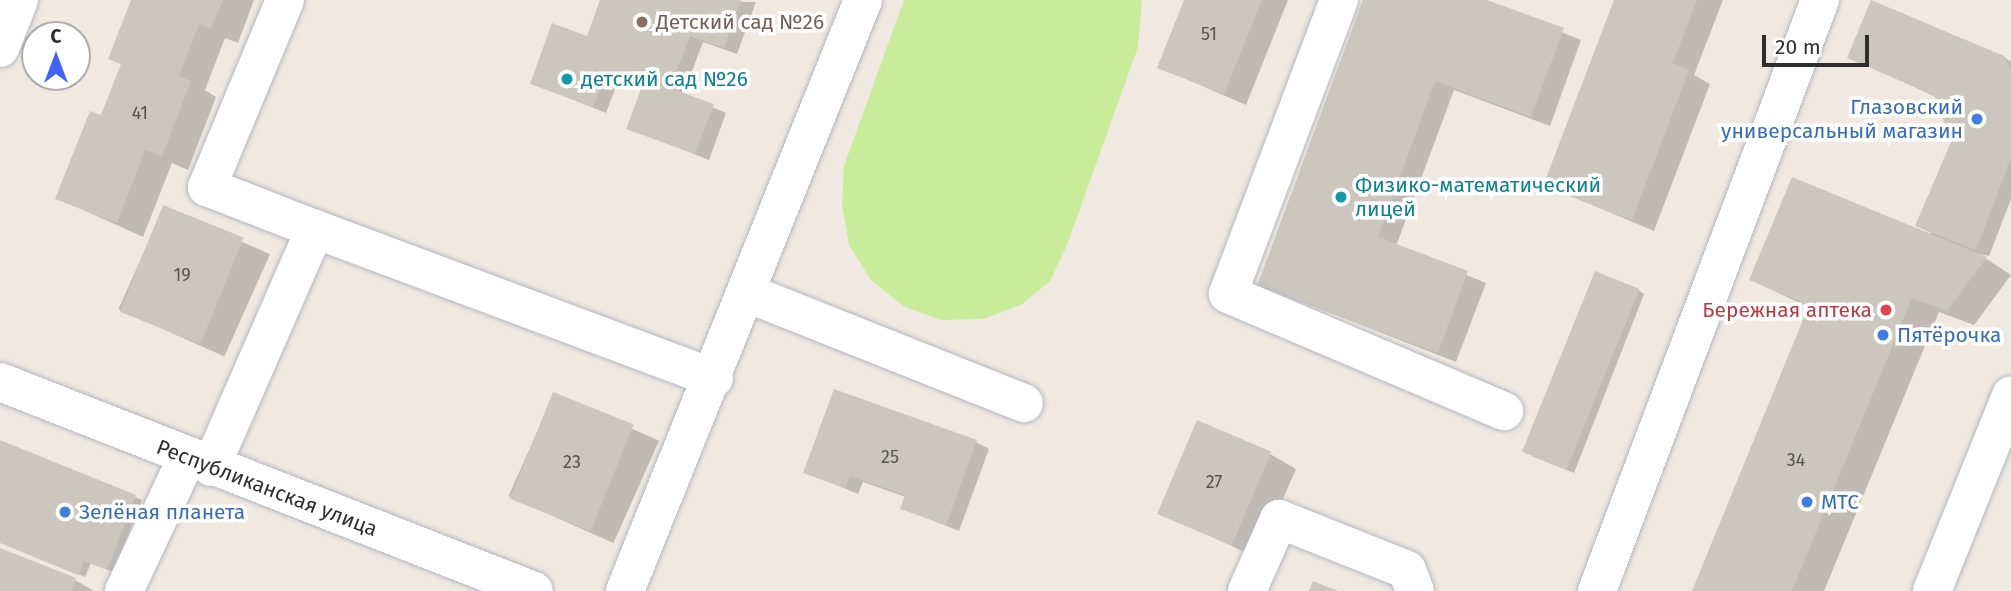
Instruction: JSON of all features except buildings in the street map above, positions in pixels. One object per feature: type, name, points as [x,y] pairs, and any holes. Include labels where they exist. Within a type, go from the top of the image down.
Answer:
[{"type":"street","points":[[0,48],[19,0]]},
{"type":"street","points":[[285,0],[207,187],[714,377]]},
{"type":"street","points":[[625,591],[714,377],[863,0]]},
{"type":"street","points":[[1339,0],[1228,294],[1504,411]]},
{"type":"street","points":[[1597,591],[1820,0]]},
{"type":"street","points":[[124,591],[199,462],[315,229]]},
{"type":"street","points":[[747,293],[1024,403]]},
{"type":"street","name":"Республиканская улица","points":[[0,382],[534,591]]},
{"type":"street","points":[[1932,591],[2011,395]]},
{"type":"street","points":[[1247,591],[1279,519],[1407,570],[1415,591]]},
{"type":"green space","points":[[904,0],[1142,0],[1138,47],[1067,245],[1050,281],[1021,305],[983,319],[941,320],[903,306],[871,280],[849,245],[842,204],[844,166]]},
{"type":"place","name":"Детский сад №26","points":[[642,22]]},
{"type":"place","name":"детский сад №26","points":[[567,79]]},
{"type":"place","name":"Глазовский универсальный магазин","points":[[1977,119]]},
{"type":"place","name":"Физико-математический лицей","points":[[1341,197]]},
{"type":"place","name":"Бережная аптека","points":[[1886,310]]},
{"type":"place","name":"Пятёрочка","points":[[1883,335]]},
{"type":"place","name":"МТС","points":[[1807,502]]},
{"type":"place","name":"Зелёная планета","points":[[65,512]]}]
